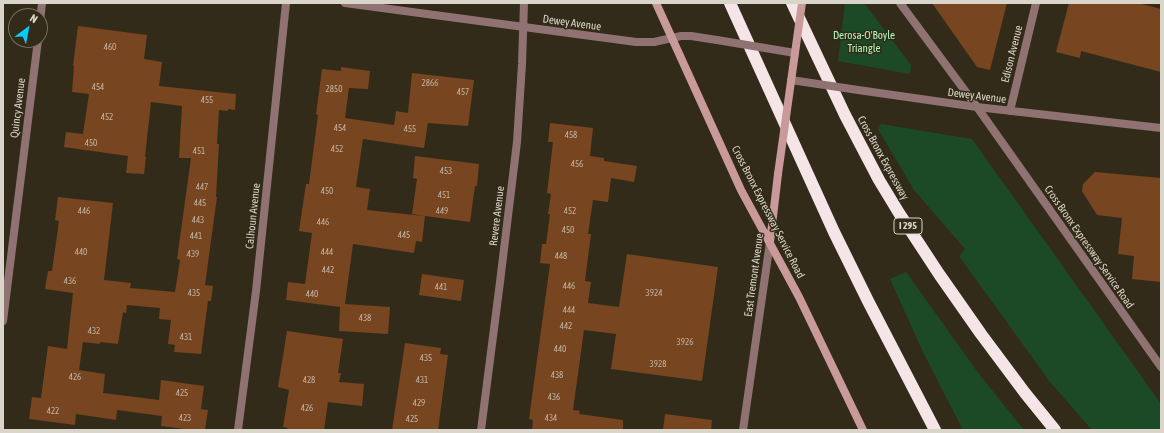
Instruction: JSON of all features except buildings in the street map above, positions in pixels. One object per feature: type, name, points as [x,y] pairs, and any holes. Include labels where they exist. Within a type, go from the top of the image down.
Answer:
[{"type":"highway","points":[[730,3],[851,267],[884,334],[935,430]]},
{"type":"highway","name":"Cross Bronx Expressway","points":[[792,3],[845,116],[879,180],[899,213],[981,334],[1025,393],[1056,430]]},
{"type":"main road","name":"Cross Bronx Expressway Service Road","points":[[656,3],[741,190],[798,297],[863,430]]},
{"type":"main road","name":"East Tremont Avenue","points":[[770,242],[802,3]]},
{"type":"street","name":"Calhoun Avenue","points":[[238,430],[256,291],[286,3]]},
{"type":"street","name":"Dewey Avenue","points":[[345,3],[636,42],[654,42],[681,36],[691,36],[795,53]]},
{"type":"street","name":"Revere Avenue","points":[[480,430],[517,142],[524,27],[524,3]]},
{"type":"street","name":"Cross Bronx Expressway Service Road","points":[[900,3],[1161,367]]},
{"type":"street","name":"Edison Avenue","points":[[1010,111],[1036,3]]},
{"type":"street","name":"Quincy Avenue","points":[[3,321],[37,48]]},
{"type":"street","name":"Dewey Avenue","points":[[792,80],[976,107],[1161,128]]},
{"type":"street","name":"East Tremont Avenue","points":[[743,430],[770,242]]},
{"type":"green space","name":"Derosa-O'Boyle Triangle","points":[[845,3],[864,3],[911,65],[910,74],[838,61]]},
{"type":"green space","points":[[881,124],[972,139],[1161,404],[1161,430],[1092,430],[1050,382],[959,256],[965,249],[914,190],[878,129]]},
{"type":"green space","points":[[906,272],[979,374],[1024,430],[963,430],[923,352],[890,279]]}]
